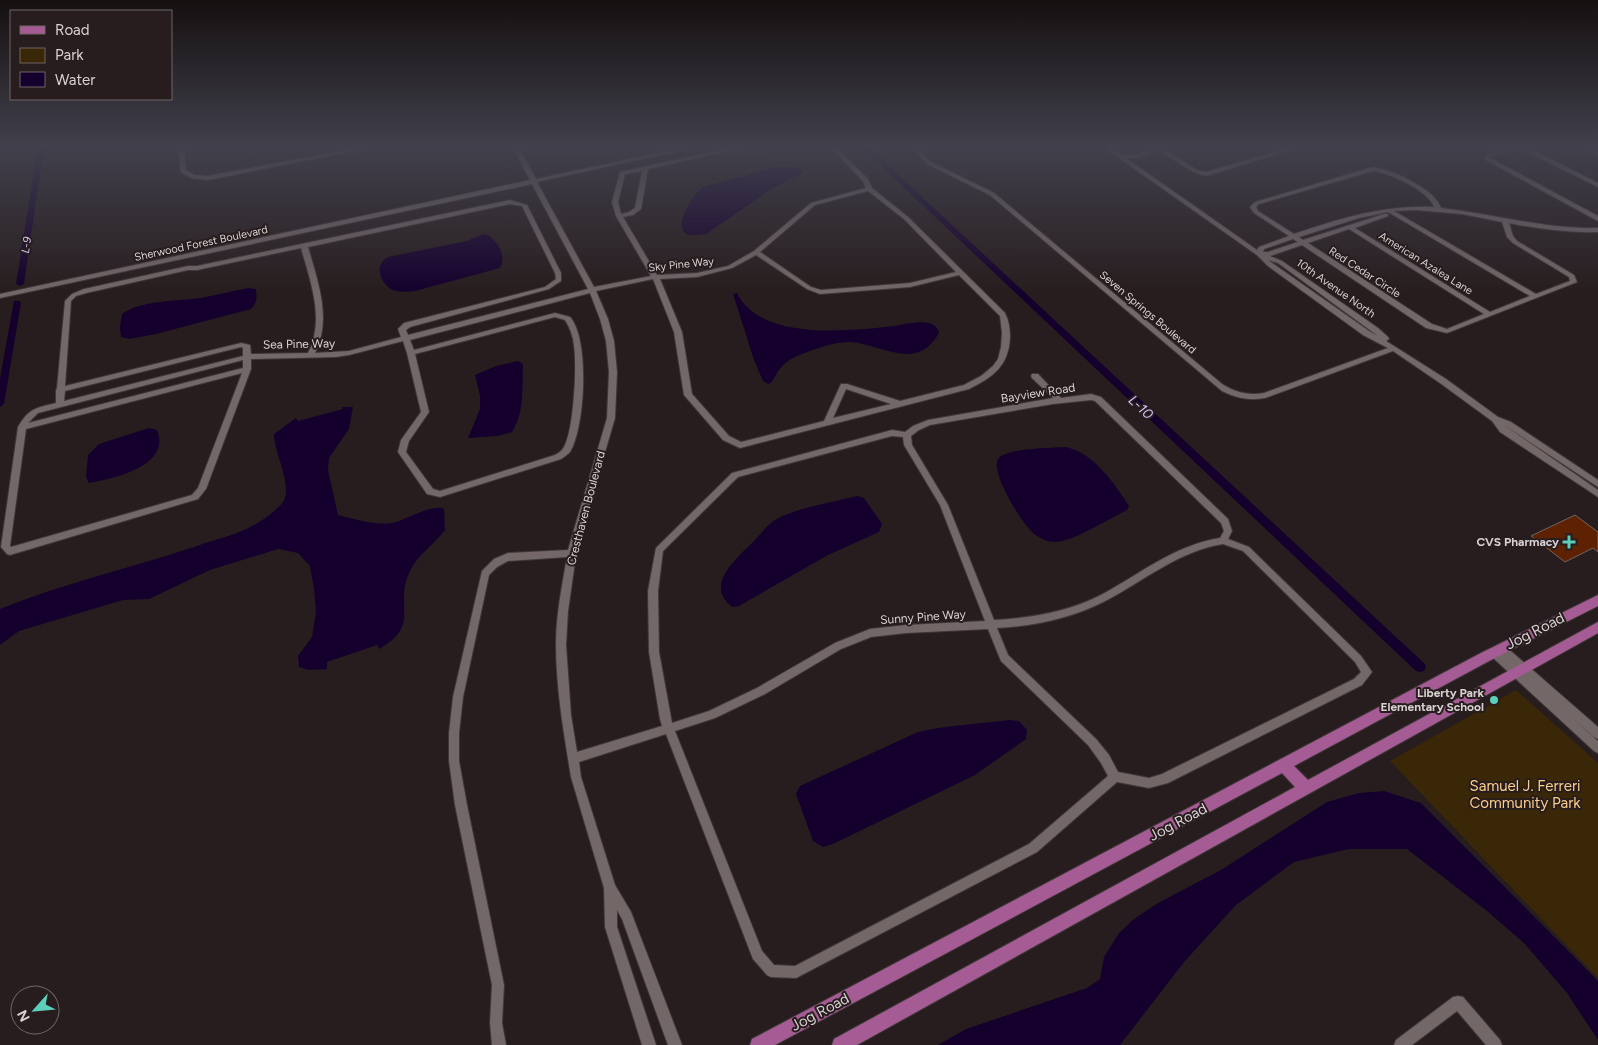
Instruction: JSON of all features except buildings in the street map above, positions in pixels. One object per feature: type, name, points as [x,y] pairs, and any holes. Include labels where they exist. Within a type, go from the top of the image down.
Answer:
[{"type":"main road","name":"Jog Road","points":[[758,1045],[1498,651],[1598,600]]},
{"type":"main road","name":"Jog Road","points":[[840,1045],[1598,627]]},
{"type":"main road","points":[[1285,766],[1305,787]]},
{"type":"street","name":"Sherwood Forest Boulevard","points":[[0,296],[474,195]]},
{"type":"street","name":"Cresthaven Boulevard","points":[[541,195],[592,290],[604,319],[610,341],[613,394],[611,418],[572,553],[564,605],[561,645],[566,715],[572,759],[610,888],[627,916],[675,1045]]},
{"type":"street","points":[[617,195],[615,202],[619,216],[660,285],[678,332],[688,395],[726,438],[740,445],[966,387],[985,377],[1000,363],[1007,325],[1003,314],[906,218],[876,195]]},
{"type":"street","points":[[619,216],[631,214],[638,209],[640,195]]},
{"type":"street","name":"Sky Pine Way","points":[[592,290],[654,277],[685,276],[719,271],[739,263],[756,252],[813,204],[847,195]]},
{"type":"street","name":"Seven Springs Boulevard","points":[[993,195],[1219,386],[1230,392],[1248,397],[1265,395],[1394,348]]},
{"type":"street","name":"10th Avenue North","points":[[1177,195],[1259,254],[1270,265],[1366,332],[1394,348],[1495,419],[1508,424],[1598,484]]},
{"type":"street","name":"Red Cedar Circle","points":[[1288,195],[1254,205],[1253,207],[1256,212],[1435,329],[1447,331],[1572,284],[1574,279],[1515,242],[1510,236],[1505,220]]},
{"type":"street","name":"Red Cedar Circle","points":[[1428,195],[1434,200],[1438,210]]},
{"type":"street","points":[[1553,195],[1598,219]]},
{"type":"street","points":[[60,405],[68,301],[74,295],[84,290],[510,202],[518,202],[524,205],[558,273],[559,280],[547,288],[407,324],[402,329],[412,353],[425,412],[405,440],[402,452],[430,492],[440,494],[558,457],[566,451],[576,415],[580,363],[574,329],[570,321],[565,317],[555,315],[528,321],[412,353]]},
{"type":"street","points":[[1390,211],[1386,215],[1351,228],[1269,254],[1259,254],[1261,248],[1373,212],[1407,208],[1438,210],[1551,228],[1598,230]]},
{"type":"street","points":[[1390,211],[1536,297]]},
{"type":"street","name":"American Azalea Lane","points":[[1351,228],[1490,315]]},
{"type":"street","points":[[304,246],[319,304],[318,344],[310,356]]},
{"type":"street","points":[[756,252],[809,288],[820,292],[910,285],[959,272]]},
{"type":"street","name":"Sea Pine Way","points":[[22,427],[35,411],[247,356],[275,354],[325,357],[349,353],[592,290]]},
{"type":"street","points":[[516,296],[528,321]]},
{"type":"street","points":[[60,390],[241,345],[247,347],[247,369],[202,489],[195,497],[10,551],[6,547],[22,427],[247,369]]},
{"type":"street","points":[[1035,376],[1059,400]]},
{"type":"street","points":[[828,422],[844,386],[898,403]]},
{"type":"street","name":"Bayview Road","points":[[907,434],[928,423],[1059,400],[1091,397],[1098,399],[1225,520],[1228,531],[1223,541]]},
{"type":"street","name":"10th Avenue North","points":[[1495,419],[1503,430],[1598,494]]},
{"type":"street","points":[[892,433],[907,434],[908,445],[944,505],[1004,658],[1092,742],[1105,759],[1115,777],[1033,848],[796,972],[770,972],[756,954],[668,728],[654,652],[653,592],[659,550],[734,476],[892,433]]},
{"type":"street","points":[[1115,777],[1149,783],[1164,779],[1358,682],[1367,672],[1358,659],[1246,549],[1223,541]]},
{"type":"street","name":"Sunny Pine Way","points":[[572,759],[710,715],[740,702],[853,639],[888,630],[990,625],[1046,618],[1072,611],[1103,598],[1172,558],[1204,544],[1223,541]]},
{"type":"street","points":[[499,1045],[496,1023],[498,985],[461,805],[454,761],[454,733],[458,697],[485,574],[493,564],[504,557],[572,553]]},
{"type":"street","points":[[1498,651],[1598,748]]},
{"type":"street","points":[[1519,670],[1598,734]]},
{"type":"street","name":"Cresthaven Boulevard","points":[[610,888],[611,927],[650,1045]]},
{"type":"street","points":[[1401,1045],[1458,1002],[1495,1045]]},
{"type":"green space","name":"Samuel J. Ferreri Community Park","points":[[1516,690],[1598,763],[1598,978],[1390,761]]},
{"type":"water","points":[[696,195],[763,195],[706,234],[689,235],[684,232],[682,219]]},
{"type":"water","points":[[483,234],[489,235],[496,242],[502,254],[500,268],[415,291],[401,292],[388,287],[380,275],[380,267],[388,257],[467,241]]},
{"type":"water","points":[[248,288],[256,289],[256,300],[251,309],[156,334],[129,339],[121,337],[122,314],[130,309],[149,304],[201,298]]},
{"type":"water","points":[[737,293],[748,308],[764,319],[783,325],[804,329],[848,330],[922,322],[933,325],[939,333],[930,345],[920,352],[910,354],[886,351],[850,342],[836,343],[818,348],[788,361],[772,382],[768,384],[763,381],[754,360],[733,294]]},
{"type":"water","points":[[518,361],[523,364],[522,399],[519,416],[512,432],[498,436],[468,438],[480,409],[480,396],[475,375],[496,366]]},
{"type":"water","points":[[342,407],[353,407],[349,429],[329,458],[328,470],[338,515],[382,524],[396,522],[434,508],[444,509],[445,530],[417,560],[410,571],[404,595],[403,623],[400,632],[392,640],[379,649],[377,645],[327,662],[327,669],[309,670],[299,667],[298,656],[312,637],[316,612],[310,566],[298,553],[278,549],[210,570],[149,599],[123,600],[19,631],[0,645],[0,609],[48,591],[233,534],[262,520],[283,501],[286,491],[284,474],[276,449],[274,434],[296,418],[298,421],[343,409]]},
{"type":"water","points":[[149,428],[157,430],[159,442],[156,453],[148,462],[125,474],[89,483],[86,477],[88,455],[99,444]]},
{"type":"water","points":[[1066,447],[1076,450],[1094,462],[1110,479],[1129,506],[1127,510],[1081,534],[1063,541],[1052,542],[1042,539],[1033,533],[1020,517],[1002,484],[997,464],[999,458],[1011,452]]},
{"type":"water","points":[[857,496],[864,498],[882,524],[879,532],[828,555],[739,606],[732,607],[724,599],[721,590],[722,581],[726,573],[739,556],[772,522],[804,509]]},
{"type":"water","points":[[1009,720],[1019,721],[1027,730],[1026,739],[975,775],[833,844],[823,847],[813,841],[796,794],[800,786],[918,732],[952,726]]},
{"type":"water","points":[[1384,791],[1421,803],[1598,981],[1598,1040],[1567,993],[1524,943],[1487,911],[1407,849],[1349,849],[1294,862],[1236,905],[1184,962],[1120,1045],[938,1045],[966,1029],[1087,988],[1100,979],[1104,957],[1119,933],[1134,919],[1158,903],[1221,870],[1327,802],[1359,793]]},
{"type":"waterway","name":"L-9","points":[[20,284],[34,195]]},
{"type":"waterway","name":"L-10","points":[[915,195],[1420,667]]},
{"type":"waterway","name":"L-9","points":[[0,404],[17,303]]},
{"type":"place","name":"CVS Pharmacy","points":[[1569,542]]},
{"type":"place","name":"Liberty Park Elementary School","points":[[1494,700]]}]
